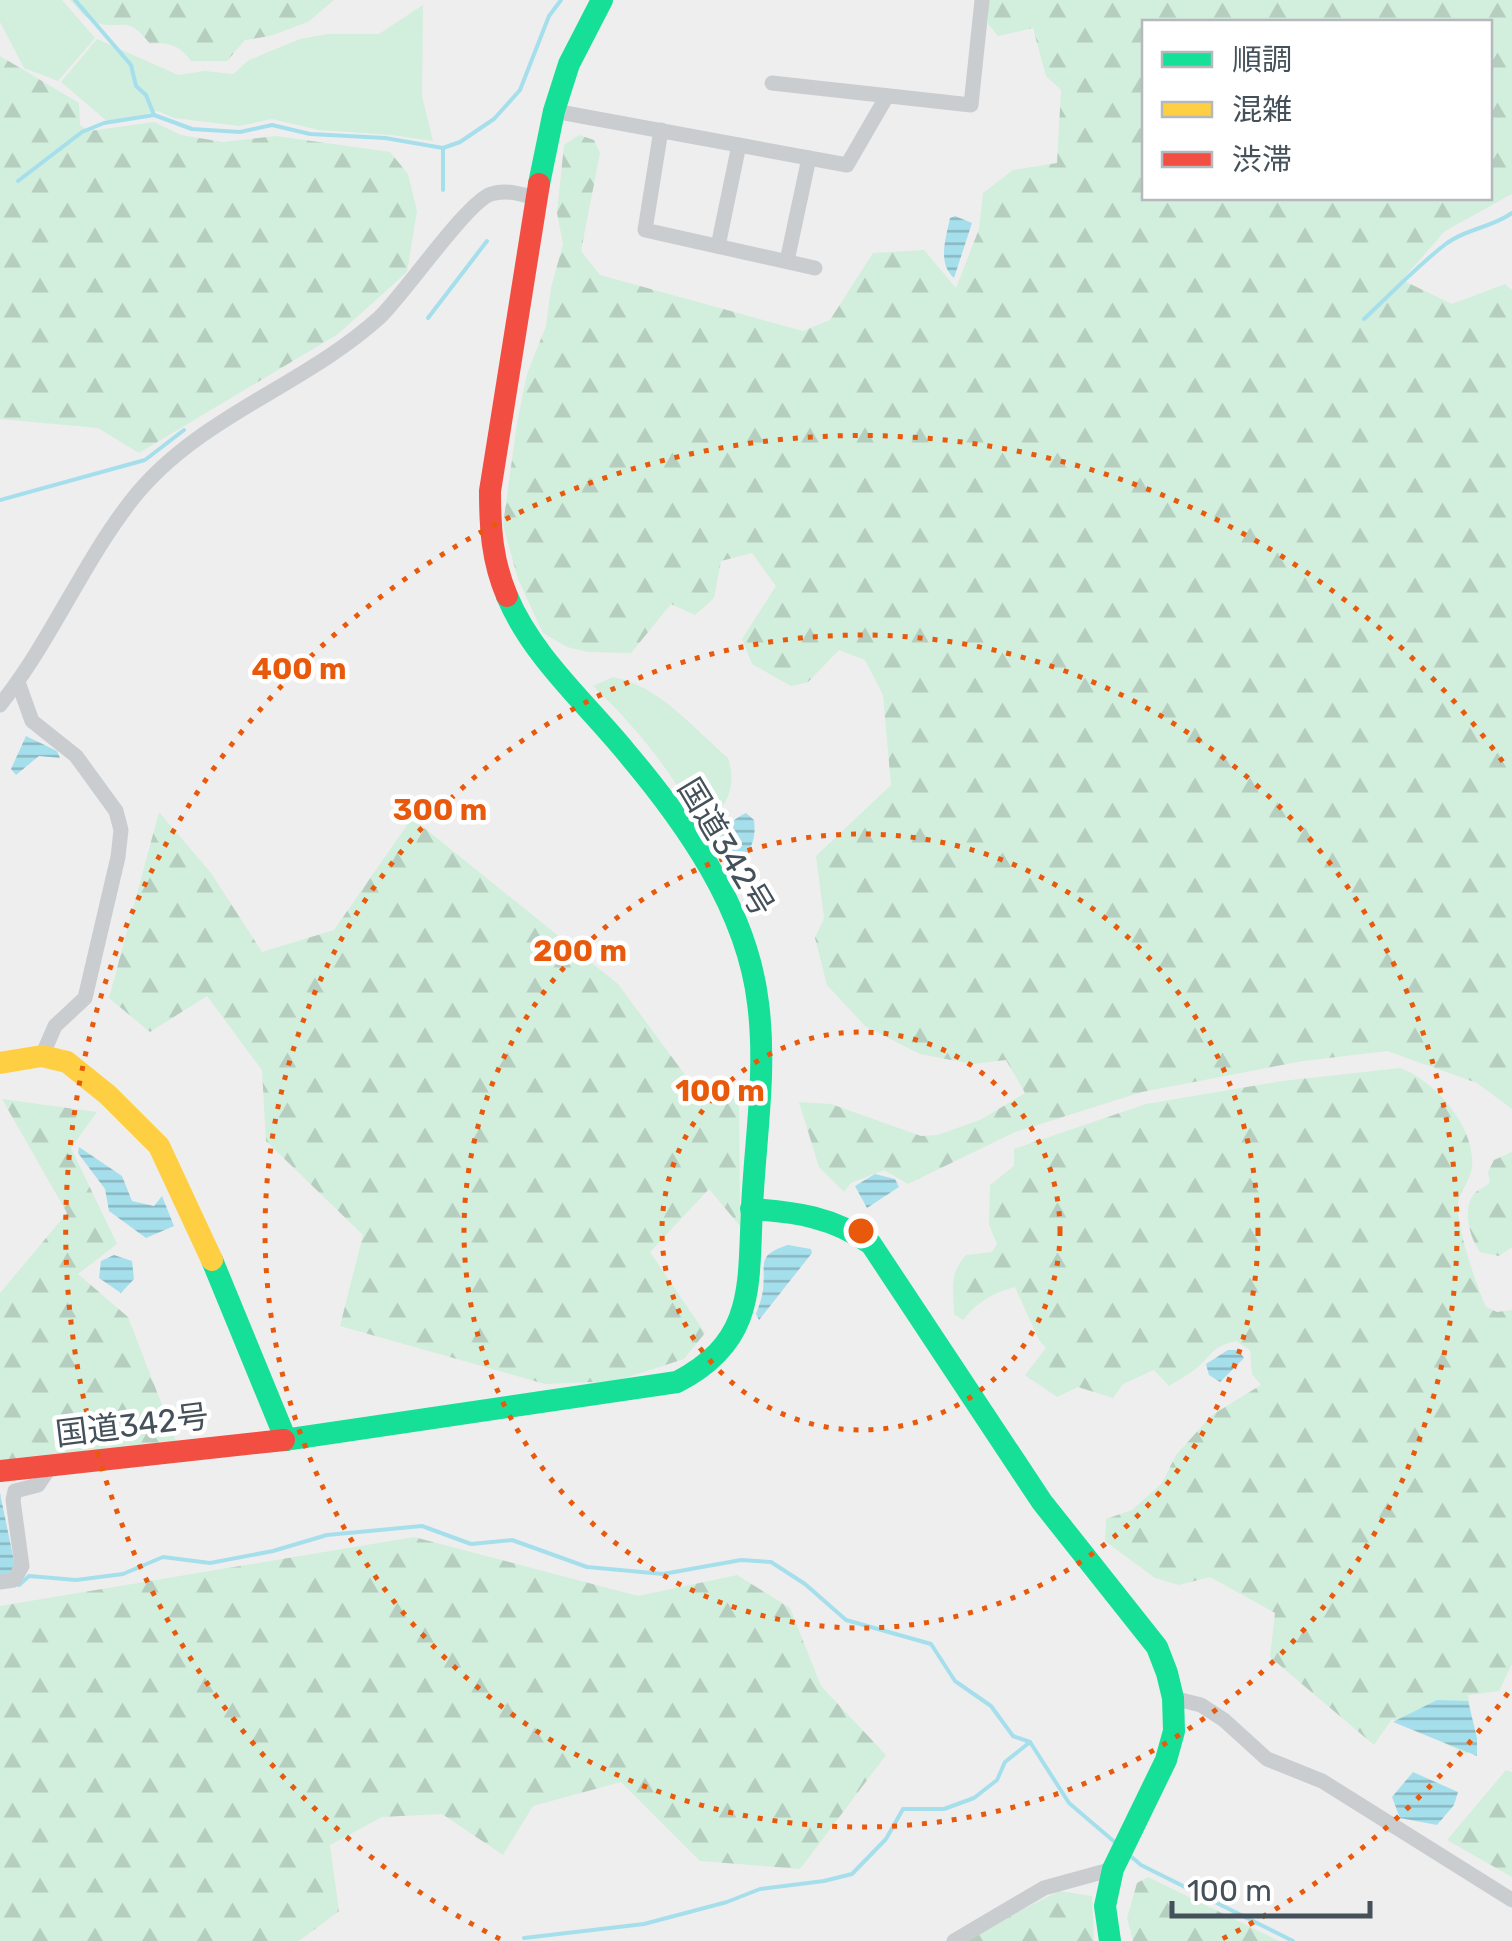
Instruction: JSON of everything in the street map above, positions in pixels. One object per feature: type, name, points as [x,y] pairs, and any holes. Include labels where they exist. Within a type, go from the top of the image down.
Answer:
[{"type":"main road","name":"国道342号","points":[[0,1471],[286,1440],[678,1382],[710,1364],[732,1339],[741,1318],[750,1275],[759,1014],[754,971],[744,940],[704,863],[672,813],[634,761],[523,632],[500,587],[488,529],[490,492],[536,198],[554,110],[569,64],[602,0]]},
{"type":"main road","points":[[0,1063],[42,1056],[67,1062],[108,1095],[159,1146],[202,1235],[286,1440]]},
{"type":"main road","points":[[752,1209],[825,1217],[847,1225],[870,1244],[1042,1502],[1157,1647],[1173,1698],[1174,1730],[1166,1760],[1114,1869],[1105,1906],[1110,1941]]},
{"type":"street","points":[[772,82],[971,105],[982,0]]},
{"type":"street","points":[[554,110],[847,165],[887,96]]},
{"type":"street","points":[[662,130],[645,230],[815,268]]},
{"type":"street","points":[[718,246],[739,144]]},
{"type":"street","points":[[788,262],[809,158]]},
{"type":"street","points":[[0,705],[131,500],[178,453],[359,334],[406,288],[479,201],[500,193],[536,198]]},
{"type":"street","points":[[18,682],[32,721],[76,756],[116,811],[121,830],[85,998],[55,1026],[42,1056]]},
{"type":"street","points":[[0,1582],[14,1580],[22,1566],[14,1491],[38,1486],[50,1467]]},
{"type":"street","points":[[1173,1698],[1201,1705],[1224,1720],[1266,1759],[1322,1781],[1512,1900]]},
{"type":"street","points":[[954,1941],[1044,1888],[1114,1869]]},
{"type":"green space","points":[[0,0],[62,0],[95,38],[58,81],[24,68],[0,22]]},
{"type":"green space","points":[[70,0],[334,0],[308,22],[270,36],[245,40],[227,61],[191,61],[174,46],[150,44],[135,28],[90,20]]},
{"type":"green space","points":[[988,0],[1512,0],[1512,194],[1445,231],[1402,280],[1452,304],[1505,284],[1512,290],[1512,1109],[1477,1083],[1387,1051],[1303,1061],[1142,1092],[1015,1132],[908,1184],[884,1170],[851,1183],[844,1192],[819,1167],[799,1102],[831,1104],[921,1136],[938,1135],[982,1119],[1025,1093],[1006,1060],[972,1064],[920,1054],[865,1026],[827,985],[815,938],[824,918],[816,856],[891,785],[883,695],[865,660],[839,650],[808,682],[791,686],[752,664],[742,639],[776,586],[752,553],[721,561],[714,598],[695,615],[671,604],[631,653],[588,652],[567,647],[543,633],[518,579],[503,525],[527,374],[546,326],[563,244],[557,213],[564,145],[579,135],[594,140],[600,153],[581,251],[600,275],[803,331],[830,320],[873,253],[924,250],[956,288],[979,229],[983,193],[1013,170],[1057,163],[1061,90],[1046,76],[1033,28],[998,36],[988,24]]},
{"type":"green space","points":[[423,5],[422,96],[433,141],[319,130],[272,119],[239,126],[174,118],[158,111],[108,122],[61,82],[97,39],[178,75],[205,71],[233,74],[249,60],[300,39],[328,34],[379,34]]},
{"type":"green space","points":[[0,56],[79,103],[80,125],[89,131],[154,122],[181,135],[223,142],[276,136],[390,152],[408,174],[417,211],[407,272],[338,334],[139,453],[98,428],[0,419]]},
{"type":"green space","points":[[613,677],[661,699],[728,758],[731,779],[727,798],[701,828],[653,752],[593,686]]},
{"type":"green space","points":[[159,812],[211,873],[262,952],[334,930],[412,818],[618,984],[691,1083],[739,1101],[740,1226],[709,1189],[650,1252],[705,1333],[684,1359],[616,1381],[545,1384],[340,1326],[363,1235],[266,1141],[262,1070],[207,996],[150,1032],[109,998]]},
{"type":"green space","points":[[1400,1068],[1440,1095],[1468,1137],[1472,1168],[1458,1203],[1463,1239],[1486,1307],[1497,1312],[1512,1310],[1512,1664],[1499,1691],[1468,1695],[1475,1737],[1467,1754],[1392,1719],[1374,1745],[1270,1657],[1275,1613],[1210,1577],[1179,1585],[1155,1578],[1105,1541],[1106,1519],[1132,1510],[1162,1483],[1176,1455],[1212,1415],[1261,1385],[1252,1374],[1250,1350],[1236,1341],[1222,1346],[1169,1386],[1154,1370],[1123,1384],[1113,1398],[1078,1387],[1057,1397],[1025,1375],[1046,1348],[1015,1287],[986,1299],[963,1320],[954,1314],[953,1283],[960,1262],[966,1255],[992,1252],[997,1244],[989,1225],[990,1185],[1014,1166],[1014,1149],[1146,1104],[1282,1081]]},
{"type":"green space","points":[[2,1099],[97,1112],[71,1148],[117,1244],[78,1274],[128,1317],[176,1441],[0,1461],[0,1293],[67,1213]]},
{"type":"green space","points":[[1512,1152],[1512,1247],[1499,1256],[1480,1252],[1468,1223],[1468,1207],[1475,1193],[1490,1182],[1488,1172],[1494,1160]]},
{"type":"green space","points":[[414,1537],[638,1596],[737,1575],[790,1608],[821,1686],[886,1755],[800,1869],[700,1861],[621,1782],[533,1806],[503,1855],[442,1814],[382,1817],[330,1845],[339,1911],[299,1941],[0,1941],[0,1606]]},
{"type":"green space","points":[[1506,1770],[1512,1772],[1512,1877],[1447,1840]]},
{"type":"green space","points":[[1148,1877],[1279,1941],[1133,1941],[1127,1918],[1137,1883]]},
{"type":"green space","points":[[1059,1891],[1092,1896],[1094,1941],[961,1941]]},
{"type":"water","points":[[955,216],[972,223],[954,278],[946,265],[944,250],[950,218]]},
{"type":"water","points":[[26,736],[57,751],[60,758],[39,756],[16,775],[11,769]]},
{"type":"water","points":[[746,813],[754,820],[755,831],[743,859],[716,854],[714,847],[724,831]]},
{"type":"water","points":[[79,1147],[122,1176],[132,1201],[154,1206],[162,1196],[174,1226],[146,1238],[109,1211],[105,1189],[78,1153]]},
{"type":"water","points":[[875,1174],[895,1179],[899,1187],[867,1208],[855,1186]]},
{"type":"water","points":[[788,1245],[811,1249],[812,1253],[759,1320],[756,1314],[763,1293],[765,1261],[771,1252]]},
{"type":"water","points":[[114,1255],[132,1261],[134,1279],[121,1293],[99,1278],[101,1261]]},
{"type":"water","points":[[1228,1350],[1239,1350],[1244,1358],[1220,1382],[1209,1375],[1206,1364]]},
{"type":"water","points":[[0,1493],[15,1566],[9,1574],[0,1575]]},
{"type":"water","points":[[1437,1700],[1468,1701],[1477,1756],[1393,1722]]},
{"type":"water","points":[[1413,1772],[1458,1792],[1454,1805],[1437,1825],[1400,1818],[1392,1797]]},
{"type":"waterway","points":[[75,0],[131,65],[136,86],[146,95],[154,115],[192,129],[240,132],[272,125],[310,134],[385,138],[443,148],[460,142],[494,119],[520,90],[549,16],[561,0]]},
{"type":"waterway","points":[[18,181],[82,132],[104,123],[154,115]]},
{"type":"waterway","points":[[443,150],[443,190]]},
{"type":"waterway","points":[[1364,319],[1447,243],[1512,213]]},
{"type":"waterway","points":[[428,318],[487,241]]},
{"type":"waterway","points":[[0,500],[145,460],[184,430]]},
{"type":"waterway","points":[[19,1585],[29,1576],[76,1580],[123,1574],[163,1557],[210,1563],[327,1535],[422,1526],[471,1544],[512,1540],[587,1567],[663,1574],[741,1560],[771,1562],[805,1584],[846,1620],[931,1644],[955,1681],[991,1706],[1013,1736],[1030,1742],[1069,1803],[1117,1844]]},
{"type":"waterway","points":[[524,1938],[644,1924],[760,1889],[852,1874],[886,1839],[903,1809],[944,1809],[974,1798],[997,1780],[1005,1762],[1030,1742]]},
{"type":"waterway","points":[[1128,1854],[1141,1865],[1293,1941]]},
{"type":"traffic: fast","points":[[539,184],[554,111],[569,64],[602,0]]},
{"type":"traffic: fast","points":[[284,1440],[677,1382],[703,1366],[721,1348],[743,1309],[750,1262],[761,1054],[758,1003],[741,934],[691,838],[648,779],[545,659],[507,596]]},
{"type":"traffic: fast","points":[[751,1209],[814,1218],[871,1244],[1042,1502],[1157,1647],[1173,1698],[1174,1731],[1166,1760],[1113,1869],[1105,1906],[1110,1941]]},
{"type":"traffic: fast","points":[[212,1260],[286,1440]]},
{"type":"traffic: slow","points":[[0,1063],[42,1056],[67,1062],[108,1095],[159,1146],[212,1260]]},
{"type":"traffic: jam","points":[[507,596],[493,544],[490,491],[539,184]]},
{"type":"traffic: jam","points":[[0,1471],[284,1440]]}]
